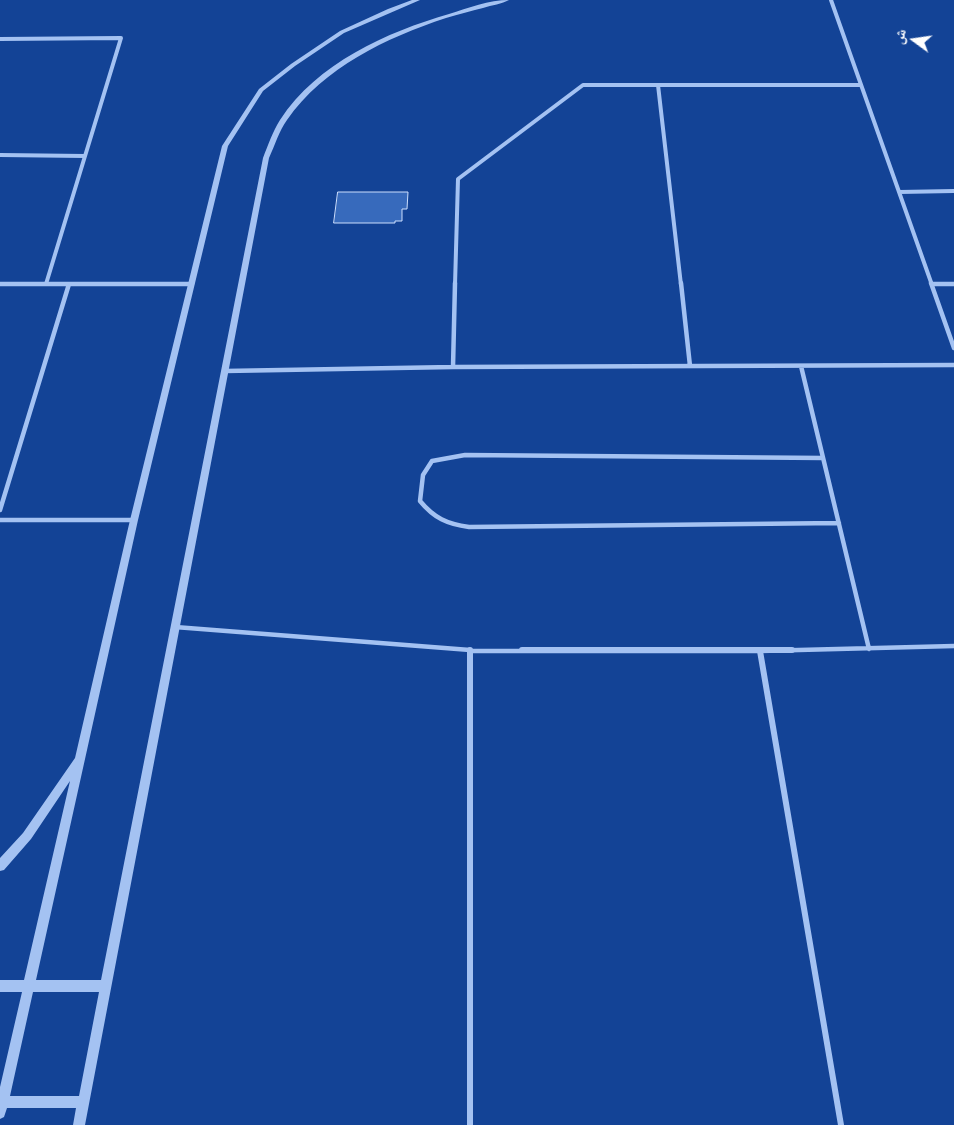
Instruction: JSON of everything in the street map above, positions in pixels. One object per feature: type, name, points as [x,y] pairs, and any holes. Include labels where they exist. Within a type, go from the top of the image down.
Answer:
[{"type":"street","points":[[84,1102],[1,1106],[30,986],[134,520],[225,146],[260,90],[342,32],[416,0]]},
{"type":"street","points":[[79,1125],[266,158],[284,120],[314,86],[367,48],[418,27],[506,0]]},
{"type":"street","points":[[831,0],[954,348]]},
{"type":"street","points":[[0,39],[120,38],[46,284]]},
{"type":"street","points":[[453,368],[458,179],[583,85],[861,85]]},
{"type":"street","points":[[658,85],[690,366]]},
{"type":"street","points":[[0,155],[85,156]]},
{"type":"street","points":[[899,192],[954,191]]},
{"type":"street","points":[[0,284],[192,284]]},
{"type":"street","points":[[0,510],[69,284]]},
{"type":"street","points":[[932,284],[954,284]]},
{"type":"street","points":[[225,371],[954,365]]},
{"type":"street","points":[[801,366],[869,649]]},
{"type":"street","points":[[823,458],[464,454],[432,461],[423,475],[420,501],[431,515],[445,524],[469,527],[839,523]]},
{"type":"street","points":[[0,520],[134,520]]},
{"type":"street","points":[[175,627],[470,650],[760,652],[954,646]]},
{"type":"street","points":[[470,650],[470,1125]]},
{"type":"street","points":[[760,652],[841,1125]]},
{"type":"street","points":[[0,866],[27,836],[81,757]]},
{"type":"street","points":[[0,986],[106,986]]},
{"type":"building","points":[[338,192],[408,192],[407,209],[402,209],[402,221],[395,221],[395,223],[334,223]]}]
